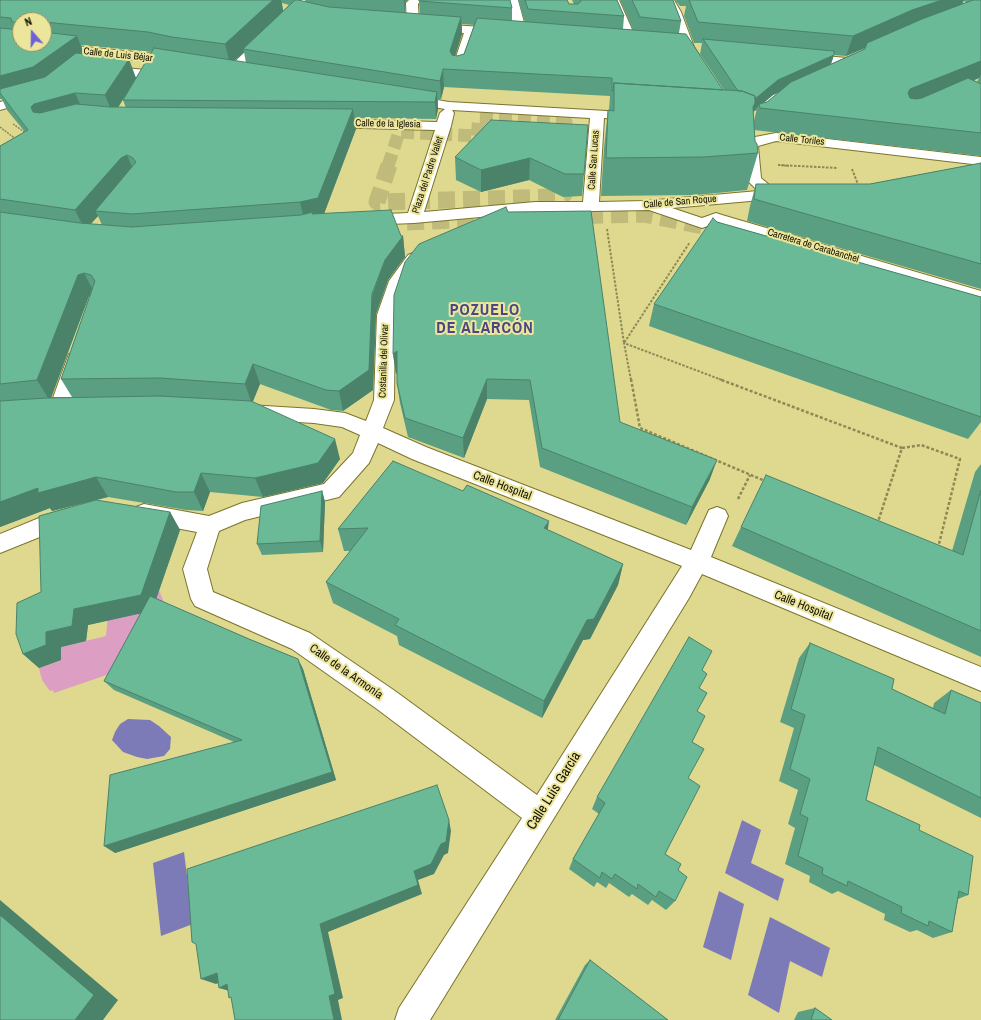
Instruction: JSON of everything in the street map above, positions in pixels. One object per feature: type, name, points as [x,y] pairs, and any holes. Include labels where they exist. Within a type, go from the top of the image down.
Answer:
[{"type":"street","points":[[234,70],[307,0]]},
{"type":"street","points":[[413,26],[412,3],[415,0]]},
{"type":"street","points":[[512,0],[521,34]]},
{"type":"street","points":[[613,0],[632,43]]},
{"type":"street","points":[[668,0],[675,12],[688,47],[704,73]]},
{"type":"street","points":[[280,8],[308,14]]},
{"type":"street","points":[[675,12],[688,11]]},
{"type":"street","points":[[399,25],[537,35]]},
{"type":"street","points":[[458,69],[471,30]]},
{"type":"street","name":"Calle de Luis Béjar","points":[[0,42],[99,52],[150,67],[192,65]]},
{"type":"street","points":[[616,42],[646,44]]},
{"type":"street","points":[[674,46],[706,50]]},
{"type":"street","points":[[88,65],[99,52]]},
{"type":"street","points":[[748,119],[847,62],[861,56]]},
{"type":"street","points":[[748,119],[755,119],[779,98],[852,65],[847,62],[791,57]]},
{"type":"street","points":[[88,65],[150,67]]},
{"type":"street","points":[[88,65],[115,71],[150,67]]},
{"type":"street","points":[[138,88],[150,67]]},
{"type":"street","points":[[220,68],[249,72]]},
{"type":"street","points":[[115,71],[110,78],[112,81],[121,83]]},
{"type":"street","points":[[0,106],[48,92]]},
{"type":"street","points":[[394,97],[449,106],[653,117]]},
{"type":"street","name":"Plaza del Padre Vallet","points":[[449,106],[414,218],[535,207],[591,206]]},
{"type":"street","name":"Calle San Lucas","points":[[591,206],[597,114]]},
{"type":"street","points":[[748,119],[776,137]]},
{"type":"street","name":"Calle de la Iglesia","points":[[316,123],[444,126]]},
{"type":"street","name":"Calle Toriles","points":[[795,200],[788,200],[769,192],[754,179],[751,144],[760,140],[776,137],[981,161]]},
{"type":"street","name":"Calle de San Roque","points":[[591,206],[646,206],[761,195],[769,192]]},
{"type":"street","name":"Carretera de Carabanchel","points":[[646,206],[715,229],[980,305]]},
{"type":"street","points":[[468,228],[535,207]]},
{"type":"street","points":[[353,220],[414,218]]},
{"type":"street","name":"Carretera de Carabanchel","points":[[715,229],[716,218],[980,305]]},
{"type":"street","name":"Costanilla del Olivar","points":[[210,525],[242,512],[331,491],[362,457],[384,400],[386,315],[398,281],[414,258],[434,247]]},
{"type":"street","points":[[59,409],[82,342]]},
{"type":"street","points":[[37,411],[82,409]]},
{"type":"street","name":"Calle Hospital","points":[[226,410],[314,416],[345,420],[371,433],[419,453],[697,562],[981,679]]},
{"type":"street","points":[[123,510],[183,519],[210,525]]},
{"type":"street","points":[[0,544],[52,522],[87,513]]},
{"type":"street","name":"Calle Luis García","points":[[411,1020],[681,590],[697,562],[717,516]]},
{"type":"street","name":"Calle de la Armonía","points":[[210,525],[195,569],[203,600],[301,641],[386,700],[539,814]]},
{"type":"path","points":[[12,123],[29,135]]},
{"type":"path","points":[[0,127],[20,142]]},
{"type":"path","points":[[852,168],[860,188]]},
{"type":"path","points":[[612,205],[607,232],[624,344],[640,428],[876,528],[902,448]]},
{"type":"path","points":[[624,344],[715,229]]},
{"type":"path","points":[[624,344],[902,448],[921,445],[960,459],[938,548]]},
{"type":"shaded area","points":[[159,590],[169,615],[127,668],[54,693],[53,690],[50,691],[42,680],[39,668],[61,660],[61,647],[106,636],[109,605]]},
{"type":"water","points":[[128,719],[150,720],[171,737],[170,749],[164,756],[147,759],[123,752],[112,740],[120,724]]},
{"type":"water","points":[[742,820],[761,830],[751,863],[784,879],[778,901],[725,873]]},
{"type":"water","points":[[184,852],[193,924],[161,936],[153,863]]},
{"type":"water","points":[[719,891],[744,904],[731,960],[703,947]]},
{"type":"water","points":[[770,917],[830,948],[822,977],[790,961],[779,1013],[748,995]]},
{"type":"building","points":[[0,0],[273,0],[225,44],[172,37],[148,32],[52,23],[52,12],[12,12],[12,22],[11,18],[0,17]]},
{"type":"building","points":[[295,0],[329,7],[461,17],[450,51],[452,55],[457,56],[464,54],[477,18],[686,34],[723,90],[614,83],[612,91],[612,78],[443,69],[440,81],[243,49]]},
{"type":"building","points":[[510,0],[512,8],[419,1]]},
{"type":"building","points":[[525,0],[567,0],[569,4],[578,4],[581,0],[617,0],[624,16],[528,9]]},
{"type":"building","points":[[632,0],[673,0],[681,21],[640,17]]},
{"type":"building","points":[[689,0],[942,0],[912,10],[853,36],[698,22]]},
{"type":"building","points":[[973,0],[981,0],[981,61],[910,89],[908,93],[910,98],[922,98],[968,78],[981,84],[981,133],[760,108],[759,104],[767,102],[791,82],[865,49],[867,43],[922,19]]},
{"type":"building","points":[[0,28],[12,29],[12,52],[52,52],[52,33],[77,36],[33,67],[0,76]]},
{"type":"building","points":[[703,39],[834,51],[834,55],[778,80],[755,99],[755,96],[738,91]]},
{"type":"building","points":[[154,48],[437,92],[435,102],[123,100]]},
{"type":"building","points":[[76,53],[129,59],[105,95],[75,93],[34,104],[31,107],[33,112],[40,113],[76,104],[110,107],[353,109],[318,198],[300,202],[132,214],[95,211],[136,162],[133,158],[127,155],[121,158],[75,210],[0,199],[0,146],[28,130],[0,93],[0,89],[45,77]]},
{"type":"building","points":[[614,83],[742,91],[755,96],[755,103],[753,107],[755,141],[757,144],[758,153],[704,157],[606,158],[608,110],[614,111]]},
{"type":"building","points":[[491,120],[588,125],[584,174],[565,174],[530,158],[481,170],[455,157]]},
{"type":"building","points":[[981,163],[981,264],[754,199],[756,184],[870,184]]},
{"type":"building","points":[[506,207],[508,212],[591,211],[620,422],[717,460],[692,507],[542,448],[530,380],[487,379],[463,438],[405,418],[397,383],[397,351],[393,354],[394,295],[405,262],[419,244]]},
{"type":"building","points":[[391,210],[401,236],[403,236],[385,260],[372,294],[369,370],[339,391],[326,390],[253,364],[245,384],[160,378],[61,379],[95,281],[91,275],[84,273],[78,275],[37,380],[0,384],[0,212],[80,223],[132,227],[301,215],[313,212],[312,214]]},
{"type":"building","points":[[713,218],[717,222],[981,297],[981,417],[654,304]]},
{"type":"building","points":[[160,396],[251,401],[335,439],[318,463],[255,478],[201,473],[194,492],[176,492],[96,477],[38,493],[38,488],[0,502],[0,401],[46,398]]},
{"type":"building","points":[[393,461],[463,491],[467,485],[549,521],[544,528],[623,564],[594,619],[587,620],[544,701],[395,625],[399,619],[326,582],[368,528],[338,529]]},
{"type":"building","points":[[766,475],[963,555],[981,490],[981,631],[741,527]]},
{"type":"building","points":[[322,491],[320,541],[257,544],[261,506]]},
{"type":"building","points":[[96,500],[170,512],[141,595],[74,609],[72,626],[46,632],[46,645],[23,654],[16,634],[17,603],[41,592],[39,516]]},
{"type":"building","points":[[150,596],[298,659],[332,772],[104,846],[110,775],[242,740],[104,681]]},
{"type":"building","points":[[689,637],[712,651],[702,670],[707,674],[699,688],[707,693],[697,711],[705,716],[692,742],[704,749],[688,778],[700,786],[665,854],[681,864],[678,870],[687,877],[675,901],[659,891],[656,897],[638,884],[637,889],[615,874],[612,879],[602,872],[600,878],[573,859],[605,803],[597,797]]},
{"type":"building","points":[[810,643],[894,679],[892,689],[945,714],[951,690],[981,703],[981,798],[878,747],[866,800],[920,825],[919,830],[973,856],[968,895],[959,891],[952,932],[929,921],[928,926],[901,913],[902,907],[848,881],[847,886],[822,874],[823,868],[798,856],[808,818],[800,814],[810,779],[790,769],[805,715],[791,709]]},
{"type":"building","points":[[437,785],[449,820],[446,842],[441,844],[431,864],[414,871],[418,885],[320,924],[335,994],[329,996],[334,1020],[235,1020],[227,984],[219,988],[217,973],[201,979],[196,944],[192,942],[187,869]]},
{"type":"building","points":[[0,915],[94,995],[75,1020],[0,1020]]},
{"type":"building","points":[[590,960],[668,1020],[558,1020]]},
{"type":"building","points":[[815,1008],[832,1020],[811,1020]]},
{"type":"tunnel","points":[[477,136],[479,118],[566,122],[565,166]]},
{"type":"tunnel","points":[[388,166],[399,132],[477,136]]},
{"type":"tunnel","points":[[477,136],[506,137]]},
{"type":"tunnel","points":[[389,165],[377,202],[557,197],[564,194],[565,165]]},
{"type":"tunnel","points":[[561,216],[644,214],[713,228]]},
{"type":"tunnel","points":[[407,222],[506,218]]},
{"type":"district","name":"POZUELO DE ALARCÓN","points":[[485,320]]}]
